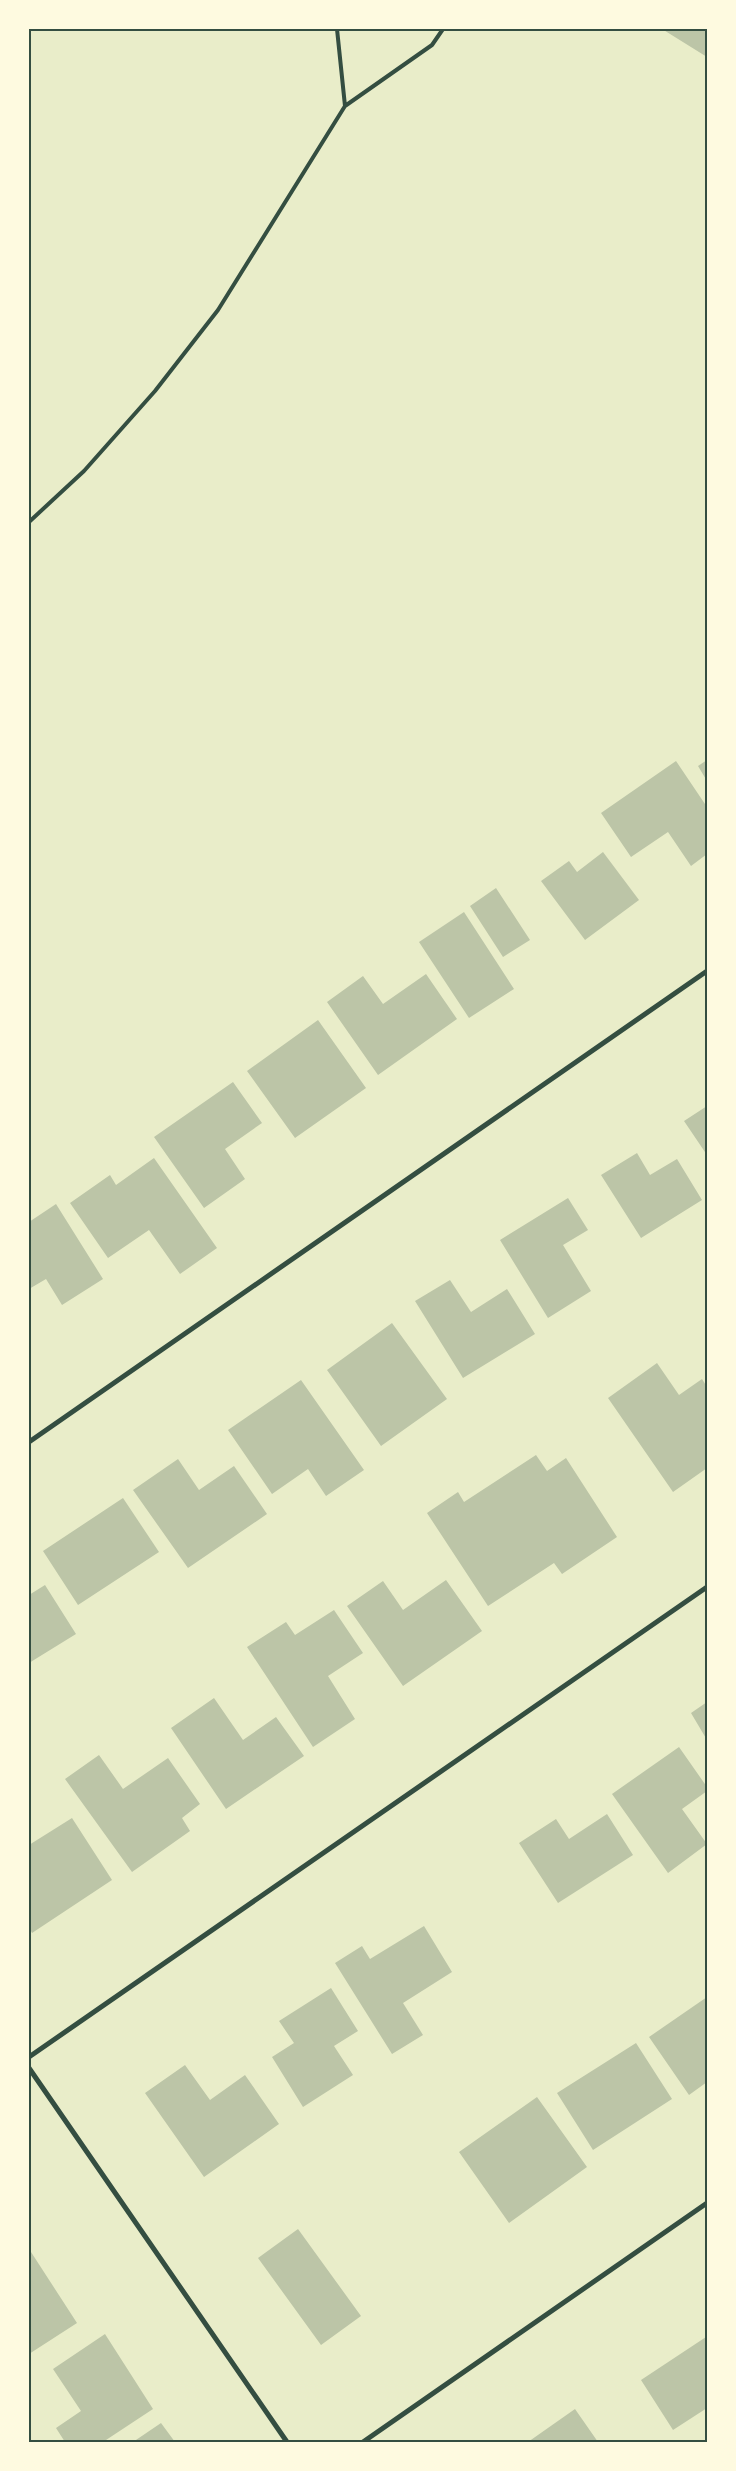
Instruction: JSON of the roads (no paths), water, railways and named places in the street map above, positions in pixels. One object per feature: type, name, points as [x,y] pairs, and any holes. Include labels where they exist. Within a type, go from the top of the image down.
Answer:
[{"type":"street","points":[[29,1442],[707,971]]},
{"type":"street","points":[[29,2057],[707,1587]]},
{"type":"street","points":[[29,2068],[287,2442]]},
{"type":"street","points":[[363,2442],[707,2203]]},
{"type":"lane","points":[[338,29],[345,106]]},
{"type":"lane","points":[[29,522],[84,470],[155,391],[218,310],[345,106],[432,45],[443,29]]}]
